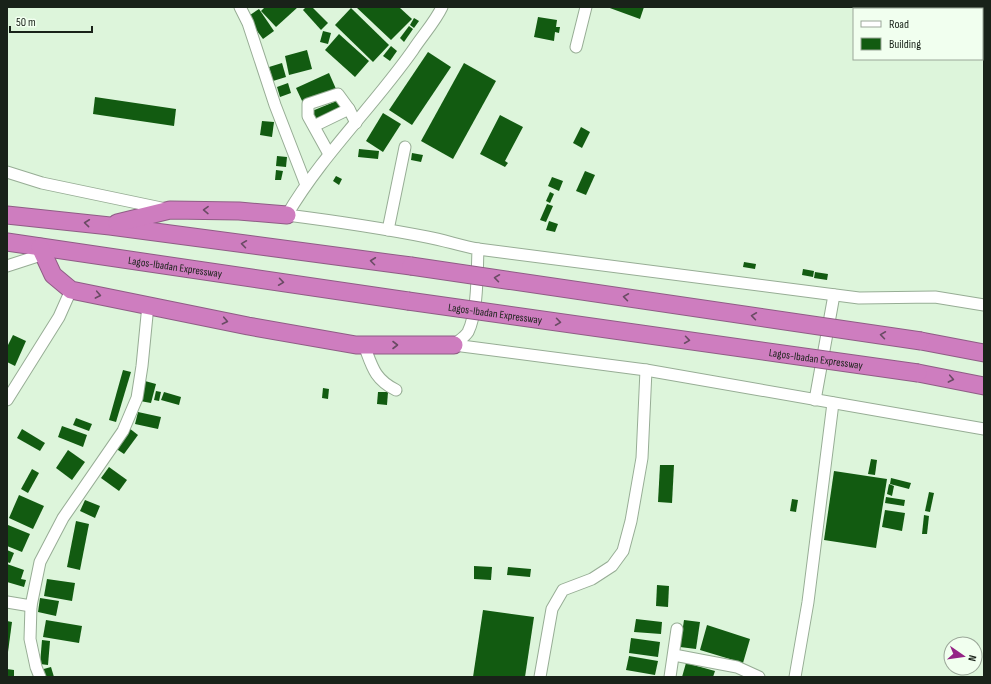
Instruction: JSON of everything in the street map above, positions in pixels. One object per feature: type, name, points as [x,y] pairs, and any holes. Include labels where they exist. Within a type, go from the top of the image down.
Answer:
[{"type":"highway","points":[[110,226],[170,210],[239,211],[287,215]]},
{"type":"highway","points":[[7,215],[110,226],[412,266],[921,341],[984,353]]},
{"type":"highway","name":"Lagos-Ibadan Expressway","points":[[7,242],[42,251],[918,373],[984,386]]},
{"type":"highway","points":[[42,251],[53,275],[72,290],[248,326],[364,345],[454,345]]},
{"type":"street","points":[[240,7],[248,23],[275,105],[306,185]]},
{"type":"street","points":[[442,7],[403,63],[356,123],[329,154],[306,185],[287,215],[388,230],[478,248],[834,295],[859,298],[935,296],[984,306]]},
{"type":"street","points":[[576,47],[586,7]]},
{"type":"street","points":[[329,154],[308,116],[308,104],[335,93],[340,95],[356,123]]},
{"type":"street","points":[[314,126],[349,109]]},
{"type":"street","points":[[388,230],[405,147]]},
{"type":"street","points":[[7,172],[42,183],[170,210]]},
{"type":"street","points":[[454,345],[468,333],[476,290],[478,248]]},
{"type":"street","points":[[7,266],[42,251]]},
{"type":"street","points":[[7,400],[59,317],[72,290]]},
{"type":"street","points":[[815,400],[834,295]]},
{"type":"street","points":[[40,677],[36,667],[30,638],[31,606],[40,562],[63,518],[123,431],[137,398],[142,366],[148,305]]},
{"type":"street","points":[[364,345],[373,370],[380,380],[396,390]]},
{"type":"street","points":[[454,345],[646,370],[833,404],[979,428],[984,421]]},
{"type":"street","points":[[540,677],[552,609],[563,590],[592,579],[612,566],[623,551],[631,521],[642,458],[646,370]]},
{"type":"street","points":[[795,677],[808,602],[833,404]]},
{"type":"street","points":[[7,602],[31,606]]},
{"type":"street","points":[[670,677],[678,629]]},
{"type":"street","points":[[674,655],[737,667],[759,677]]},
{"type":"building","points":[[265,7],[298,7],[276,27],[261,11]]},
{"type":"building","points":[[306,7],[312,7],[328,23],[321,30],[303,10]]},
{"type":"building","points":[[356,7],[399,7],[412,19],[391,40]]},
{"type":"building","points":[[607,7],[644,7],[640,19]]},
{"type":"building","points":[[351,8],[389,45],[373,62],[335,25]]},
{"type":"building","points":[[259,9],[274,31],[263,39],[247,17]]},
{"type":"building","points":[[538,17],[557,20],[556,27],[560,27],[559,33],[555,32],[554,41],[534,37]]},
{"type":"building","points":[[414,18],[419,21],[414,28],[410,25]]},
{"type":"building","points":[[409,26],[413,29],[404,42],[400,38]]},
{"type":"building","points":[[323,31],[331,33],[328,44],[320,42]]},
{"type":"building","points":[[339,34],[369,61],[355,77],[325,50]]},
{"type":"building","points":[[391,46],[397,51],[390,61],[383,56]]},
{"type":"building","points":[[307,50],[312,69],[289,75],[285,56]]},
{"type":"building","points":[[428,52],[451,67],[412,125],[389,110]]},
{"type":"building","points":[[282,63],[286,77],[273,81],[269,67]]},
{"type":"building","points":[[464,63],[496,81],[453,159],[421,141]]},
{"type":"building","points":[[329,73],[336,89],[303,103],[296,88]]},
{"type":"building","points":[[288,83],[291,93],[280,97],[277,87]]},
{"type":"building","points":[[95,97],[176,109],[174,126],[93,114]]},
{"type":"building","points":[[339,100],[343,109],[315,120],[312,111]]},
{"type":"building","points":[[383,113],[401,124],[383,152],[366,141]]},
{"type":"building","points":[[500,115],[523,127],[505,161],[508,163],[505,167],[480,154]]},
{"type":"building","points":[[262,121],[274,122],[272,137],[260,135]]},
{"type":"building","points":[[581,127],[590,132],[582,148],[573,143]]},
{"type":"building","points":[[359,149],[379,151],[378,159],[358,157]]},
{"type":"building","points":[[412,153],[423,155],[421,162],[411,160]]},
{"type":"building","points":[[277,156],[287,157],[286,167],[276,166]]},
{"type":"building","points":[[276,170],[283,171],[281,180],[275,180]]},
{"type":"building","points":[[585,171],[595,175],[586,195],[576,191]]},
{"type":"building","points":[[336,176],[342,179],[339,185],[333,181]]},
{"type":"building","points":[[552,177],[563,181],[559,191],[548,186]]},
{"type":"building","points":[[550,192],[554,194],[550,203],[546,201]]},
{"type":"building","points":[[547,204],[553,206],[546,222],[540,220]]},
{"type":"building","points":[[549,221],[558,224],[555,232],[546,230]]},
{"type":"building","points":[[744,262],[756,264],[755,269],[743,267]]},
{"type":"building","points":[[803,269],[814,271],[813,277],[802,275]]},
{"type":"building","points":[[815,272],[828,274],[827,280],[814,278]]},
{"type":"building","points":[[13,335],[26,341],[15,366],[7,362],[7,347]]},
{"type":"building","points":[[123,370],[131,372],[116,422],[109,420]]},
{"type":"building","points":[[145,381],[156,384],[151,403],[140,401]]},
{"type":"building","points":[[323,388],[329,389],[328,399],[322,398]]},
{"type":"building","points":[[156,391],[161,392],[159,401],[154,400]]},
{"type":"building","points":[[164,392],[181,397],[179,405],[161,400]]},
{"type":"building","points":[[378,392],[388,392],[387,405],[377,404]]},
{"type":"building","points":[[138,412],[161,417],[158,429],[135,424]]},
{"type":"building","points":[[76,418],[92,424],[89,431],[73,425]]},
{"type":"building","points":[[62,426],[87,435],[83,447],[58,437]]},
{"type":"building","points":[[129,428],[138,435],[124,454],[115,448]]},
{"type":"building","points":[[22,429],[45,443],[40,451],[17,438]]},
{"type":"building","points":[[68,450],[85,462],[72,480],[56,468]]},
{"type":"building","points":[[871,459],[877,460],[875,475],[868,474]]},
{"type":"building","points":[[660,465],[674,465],[672,503],[658,502]]},
{"type":"building","points":[[109,467],[127,480],[119,491],[101,478]]},
{"type":"building","points":[[32,469],[39,473],[28,493],[21,489]]},
{"type":"building","points":[[834,471],[887,479],[876,548],[824,540]]},
{"type":"building","points":[[891,478],[911,483],[909,489],[890,484]]},
{"type":"building","points":[[889,484],[894,486],[892,496],[887,494]]},
{"type":"building","points":[[929,492],[934,493],[930,512],[925,511]]},
{"type":"building","points":[[19,495],[44,506],[33,529],[9,518]]},
{"type":"building","points":[[886,497],[905,500],[904,506],[885,503]]},
{"type":"building","points":[[792,499],[798,500],[796,512],[790,511]]},
{"type":"building","points":[[85,500],[100,506],[95,518],[80,511]]},
{"type":"building","points":[[885,510],[905,513],[902,531],[882,527]]},
{"type":"building","points":[[924,515],[929,516],[927,534],[922,534]]},
{"type":"building","points":[[76,521],[89,524],[80,570],[67,567]]},
{"type":"building","points":[[8,525],[30,534],[22,552],[7,546]]},
{"type":"building","points":[[7,550],[14,553],[10,563],[7,562]]},
{"type":"building","points":[[7,564],[24,570],[21,579],[26,580],[24,587],[7,582]]},
{"type":"building","points":[[474,566],[492,567],[491,580],[474,579]]},
{"type":"building","points":[[508,567],[531,569],[530,577],[507,575]]},
{"type":"building","points":[[47,579],[75,583],[72,601],[44,596]]},
{"type":"building","points":[[657,585],[669,586],[668,607],[656,606]]},
{"type":"building","points":[[40,598],[59,601],[56,616],[38,612]]},
{"type":"building","points":[[483,610],[534,617],[525,677],[473,677]]},
{"type":"building","points":[[636,619],[662,622],[661,634],[634,632]]},
{"type":"building","points":[[46,620],[82,626],[79,643],[43,637]]},
{"type":"building","points":[[684,620],[700,622],[696,649],[680,647]]},
{"type":"building","points":[[7,621],[12,622],[8,652],[7,652]]},
{"type":"building","points":[[707,625],[750,639],[743,663],[700,650]]},
{"type":"building","points":[[631,638],[660,642],[658,657],[629,653]]},
{"type":"building","points":[[42,640],[50,641],[48,665],[40,664]]},
{"type":"building","points":[[629,656],[658,661],[655,675],[626,670]]},
{"type":"building","points":[[686,663],[715,671],[713,677],[682,677]]},
{"type":"building","points":[[51,667],[54,677],[43,677],[40,670]]},
{"type":"building","points":[[7,669],[14,670],[14,677],[7,677]]}]
